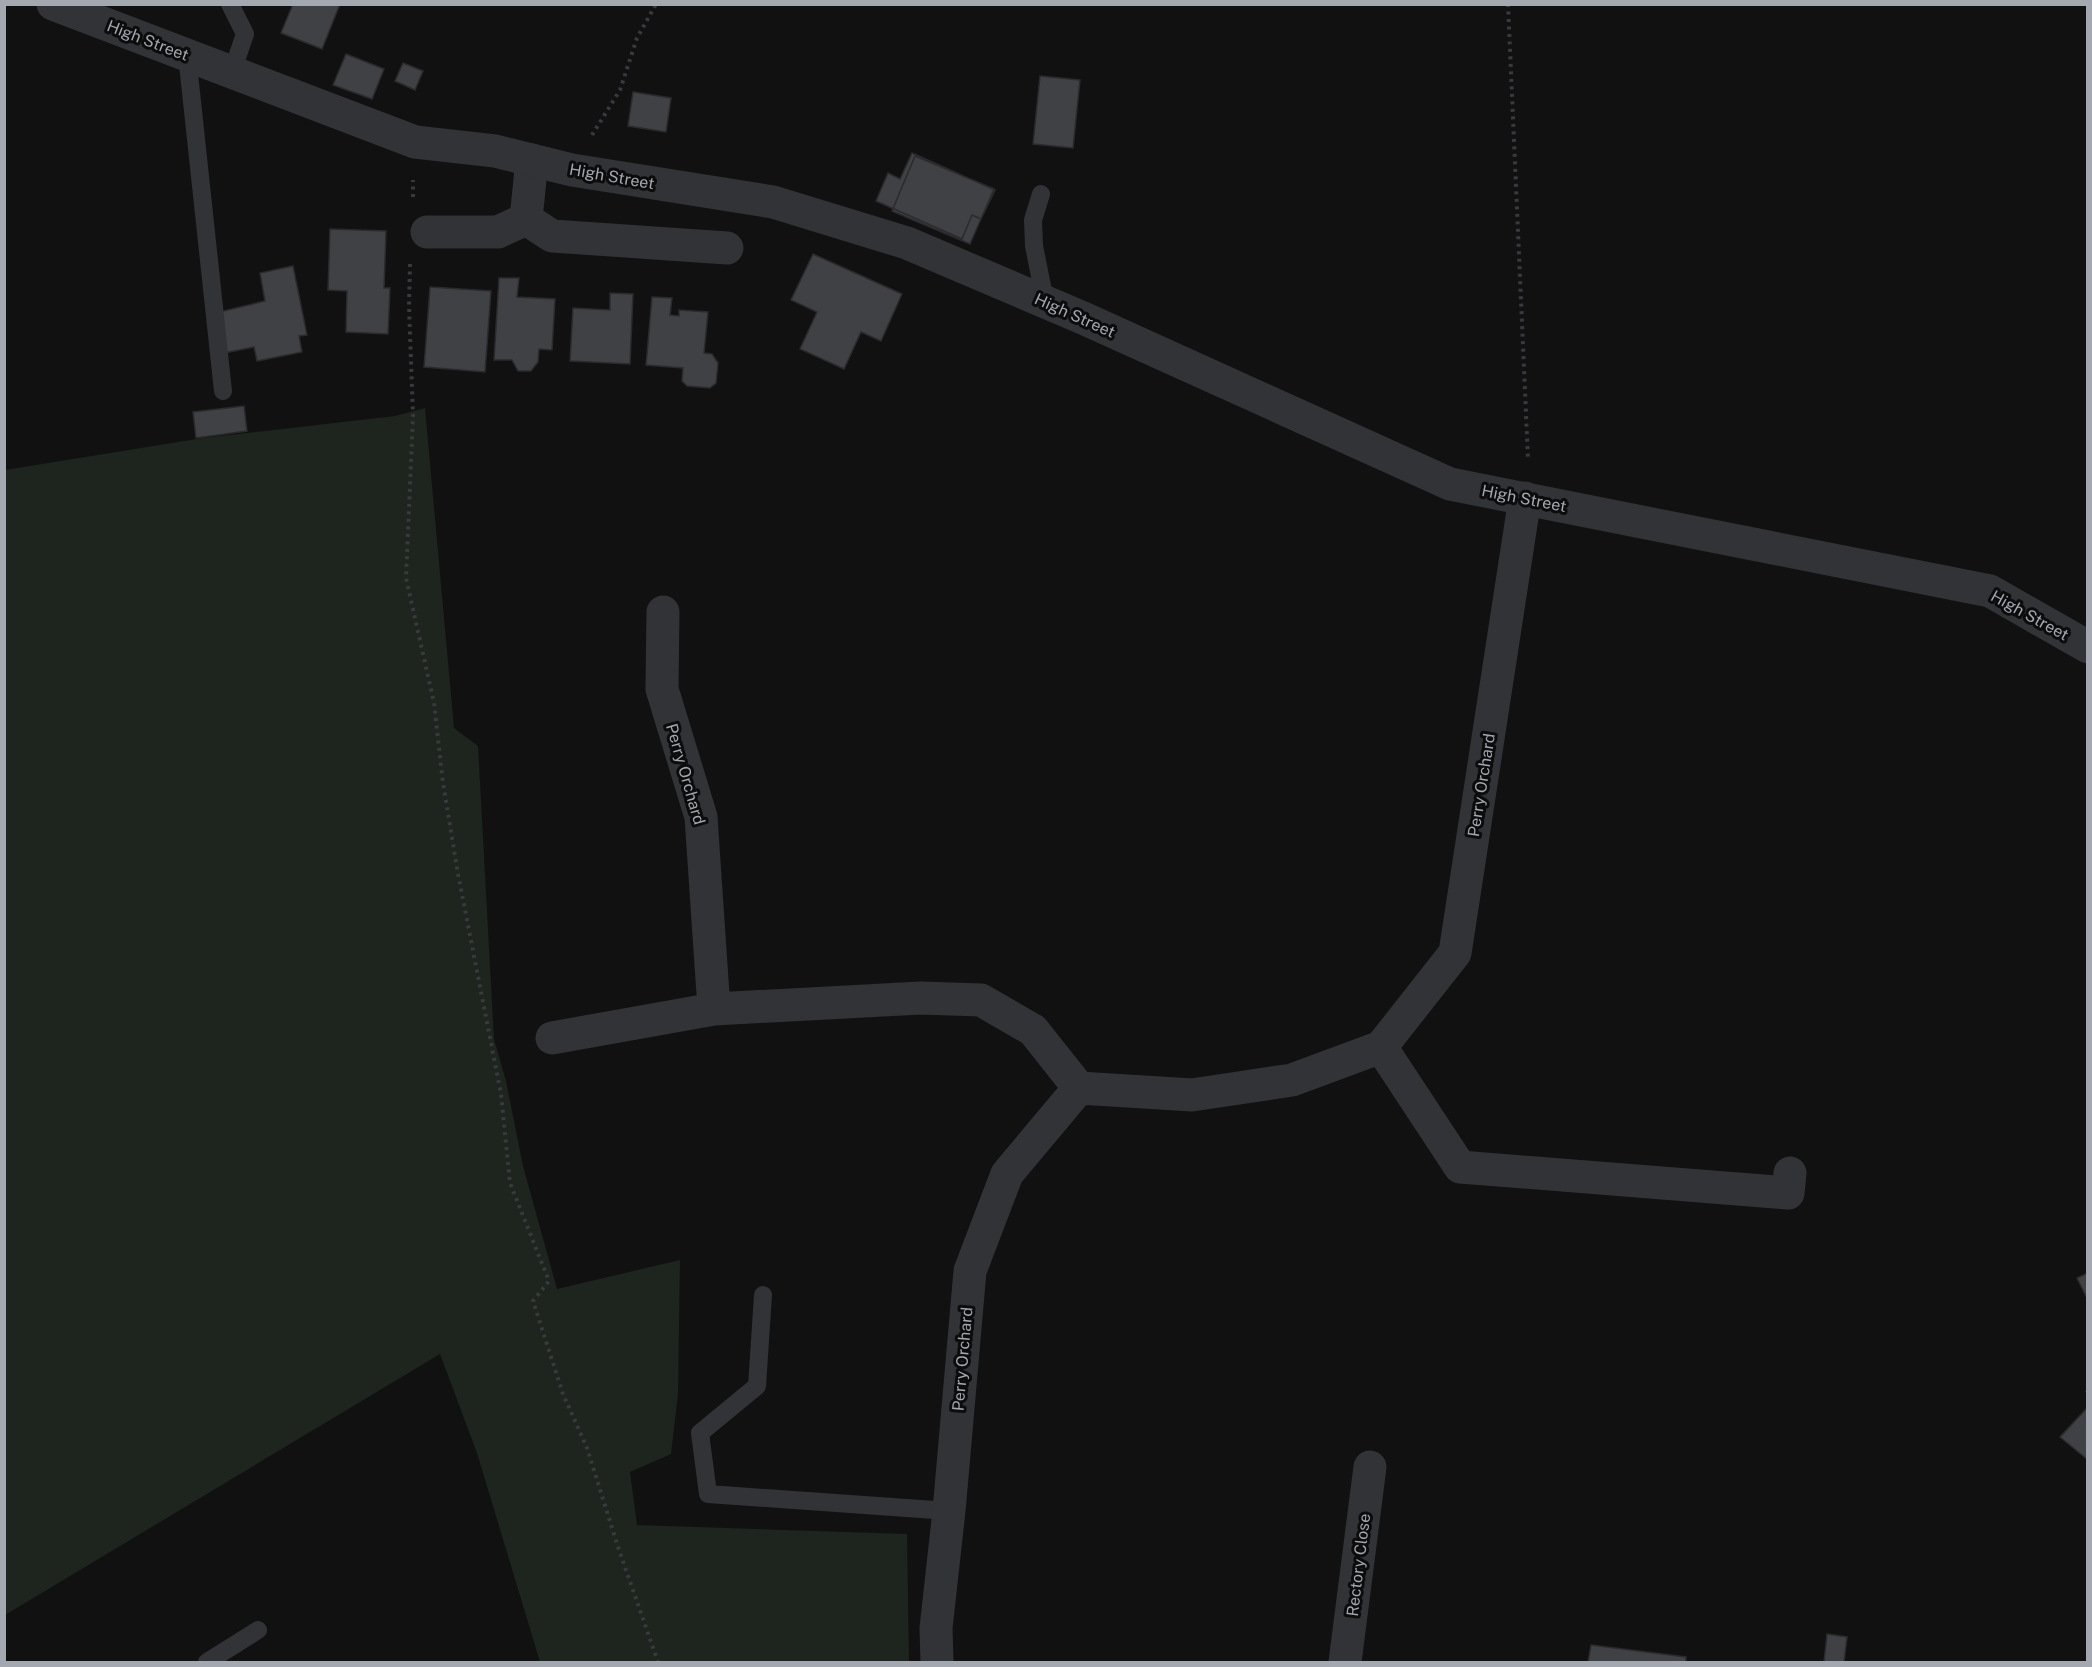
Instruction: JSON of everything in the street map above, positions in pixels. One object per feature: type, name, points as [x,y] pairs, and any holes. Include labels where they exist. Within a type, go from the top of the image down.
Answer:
[{"type":"street","name":"High Street","points":[[53,4],[415,142],[495,151],[572,170],[773,202],[907,243],[1044,301],[1450,484],[1990,591],[2088,646]]},
{"type":"street","points":[[526,219],[532,160]]},
{"type":"street","points":[[419,246],[498,232],[526,219]]},
{"type":"street","points":[[526,219],[552,236],[728,248]]},
{"type":"street","name":"Perry Orchard","points":[[1381,1047],[1455,953],[1525,498]]},
{"type":"street","name":"Perry Orchard","points":[[663,612],[662,689],[701,817],[714,1009]]},
{"type":"street","points":[[552,1038],[714,1009],[921,998],[981,1000],[1033,1030],[1079,1088],[1192,1095],[1292,1080],[1381,1047],[1460,1167],[1788,1193],[1790,1173]]},
{"type":"street","name":"Perry Orchard","points":[[937,1662],[936,1628],[949,1511],[970,1270],[1007,1174],[1079,1088]]},
{"type":"street","name":"Rectory Close","points":[[1346,1662],[1370,1467]]},
{"type":"lane","points":[[231,4],[245,34],[232,72]]},
{"type":"lane","points":[[187,55],[223,391]]},
{"type":"lane","points":[[1041,194],[1034,220],[1034,246],[1044,301]]},
{"type":"lane","points":[[763,1295],[757,1386],[700,1433],[708,1494],[949,1511]]},
{"type":"lane","points":[[207,1662],[258,1630]]},
{"type":"path","points":[[572,170],[620,90],[637,38],[656,4]]},
{"type":"path","points":[[1508,4],[1529,465],[1525,498]]},
{"type":"path","points":[[413,201],[415,142]]},
{"type":"path","points":[[419,246],[409,306],[412,416],[406,578],[434,703],[443,783],[458,874],[501,1094],[510,1183],[549,1281],[533,1301],[563,1394],[587,1448],[658,1662]]},
{"type":"shaded area","points":[[425,408],[454,728],[478,746],[494,1039],[506,1081],[523,1166],[557,1289],[680,1260],[678,1394],[671,1454],[630,1472],[637,1525],[907,1534],[909,1662],[540,1662],[477,1453],[440,1354],[5,1615],[5,470],[203,438],[395,416]]},
{"type":"building","points":[[293,4],[340,4],[322,49],[281,33]]},
{"type":"building","points":[[346,54],[384,69],[372,99],[333,85]]},
{"type":"building","points":[[403,63],[423,71],[415,90],[395,81]]},
{"type":"building","points":[[1040,76],[1080,80],[1073,148],[1033,144]]},
{"type":"building","points":[[633,92],[671,98],[666,132],[628,126]]},
{"type":"building","points":[[912,153],[995,190],[981,219],[972,215],[962,239],[876,201],[888,173],[900,179]]},
{"type":"building","points":[[915,156],[994,189],[970,244],[892,211]]},
{"type":"building","points":[[330,229],[386,231],[384,288],[390,288],[388,334],[346,332],[347,291],[328,290]]},
{"type":"building","points":[[813,254],[902,294],[881,341],[861,332],[844,369],[800,349],[817,312],[791,300]]},
{"type":"building","points":[[293,266],[307,335],[299,336],[302,352],[257,361],[254,347],[224,353],[215,313],[265,301],[260,273]]},
{"type":"building","points":[[499,278],[519,278],[517,297],[555,299],[552,350],[539,349],[538,362],[531,371],[518,371],[512,360],[494,360]]},
{"type":"building","points":[[430,287],[491,291],[485,372],[424,367]]},
{"type":"building","points":[[610,293],[633,294],[630,364],[570,361],[573,308],[610,310]]},
{"type":"building","points":[[652,297],[672,298],[670,315],[679,316],[679,310],[708,312],[704,353],[712,354],[718,363],[716,383],[710,388],[687,386],[682,381],[683,368],[646,365]]},
{"type":"building","points":[[244,406],[247,431],[196,438],[193,412]]},
{"type":"building","points":[[2088,1273],[2088,1300],[2077,1278]]},
{"type":"building","points":[[2088,1407],[2088,1460],[2060,1437]]},
{"type":"building","points":[[1827,1634],[1847,1637],[1844,1662],[1824,1662]]},
{"type":"building","points":[[1591,1645],[1686,1657],[1686,1662],[1588,1662]]}]
